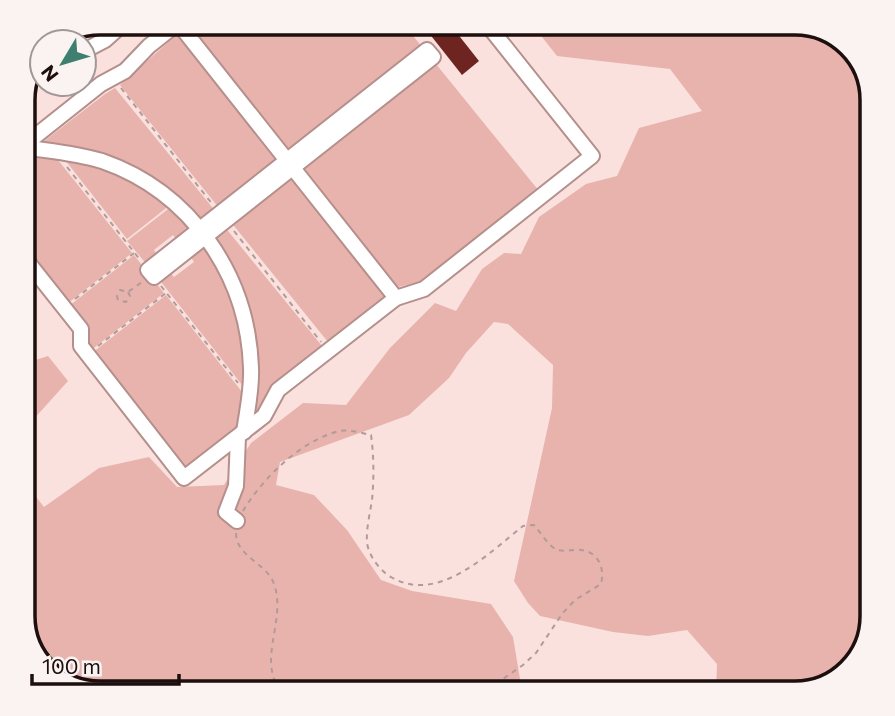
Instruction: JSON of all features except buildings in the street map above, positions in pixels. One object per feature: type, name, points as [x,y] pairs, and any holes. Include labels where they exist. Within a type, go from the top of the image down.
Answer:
[{"type":"lane","points":[[35,137],[100,85],[125,71],[163,35]]},
{"type":"lane","points":[[188,35],[396,298]]},
{"type":"lane","points":[[35,271],[81,329],[81,346],[87,355],[184,478],[264,416],[278,390],[396,298],[424,289],[592,156],[496,35]]},
{"type":"lane","points":[[151,274],[290,164],[427,50],[433,57],[290,164]]},
{"type":"lane","points":[[35,149],[101,161],[125,171],[167,197],[203,233],[230,276],[246,325],[251,371],[236,486],[226,512],[237,521]]},
{"type":"path","points":[[54,151],[249,397]]},
{"type":"path","points":[[64,308],[134,253]]},
{"type":"path","points":[[128,292],[151,274]]},
{"type":"path","points":[[87,355],[166,293]]},
{"type":"path","points":[[276,681],[271,664],[276,588],[268,572],[238,545],[237,521],[270,475],[291,457],[340,431],[372,435],[372,495],[367,545],[383,573],[399,582],[418,586],[438,583],[459,573],[523,526],[534,525],[550,546],[558,550],[582,550],[592,554],[601,563],[601,584],[575,600],[562,614],[536,653],[500,681]]},
{"type":"shaded area","points":[[177,35],[181,35],[281,159],[219,208],[120,85]]},
{"type":"shaded area","points":[[194,35],[412,35],[422,47],[289,153]]},
{"type":"shaded area","points":[[540,35],[795,35],[808,36],[831,46],[847,60],[857,79],[860,100],[860,616],[857,637],[844,659],[835,668],[808,680],[716,681],[717,664],[687,630],[648,636],[613,632],[540,616],[514,581],[552,408],[553,365],[508,324],[494,322],[466,353],[449,378],[409,415],[280,462],[276,485],[314,495],[347,530],[381,580],[412,591],[491,604],[513,637],[521,681],[100,681],[79,678],[57,665],[42,645],[35,621],[35,495],[44,507],[99,468],[149,457],[177,487],[224,485],[251,443],[303,403],[346,405],[390,348],[435,303],[456,311],[482,269],[504,253],[521,254],[539,217],[586,184],[617,176],[639,128],[702,111],[670,69],[557,56]]},
{"type":"shaded area","points":[[436,64],[539,191],[421,282],[398,287],[300,167],[416,76],[422,76]]},
{"type":"shaded area","points":[[115,88],[216,212],[202,223],[161,186],[39,145]]},
{"type":"shaded area","points":[[35,154],[54,155],[132,253],[67,304],[35,263]]},
{"type":"shaded area","points":[[62,156],[120,173],[170,205],[127,239]]},
{"type":"shaded area","points":[[292,173],[390,294],[328,342],[230,221]]},
{"type":"shaded area","points":[[172,206],[195,230],[179,243],[173,235],[154,250],[160,259],[149,267],[127,241]]},
{"type":"shaded area","points":[[224,226],[322,346],[274,383],[262,409],[253,416],[255,354],[211,236]]},
{"type":"shaded area","points":[[205,242],[216,259],[242,320],[246,390],[158,278],[168,270],[174,277],[194,262],[189,254]]},
{"type":"shaded area","points":[[134,255],[164,293],[90,351],[69,306]]},
{"type":"shaded area","points":[[166,295],[246,397],[241,426],[186,469],[92,353]]},
{"type":"shaded area","points":[[48,356],[68,381],[35,418],[35,360]]}]
